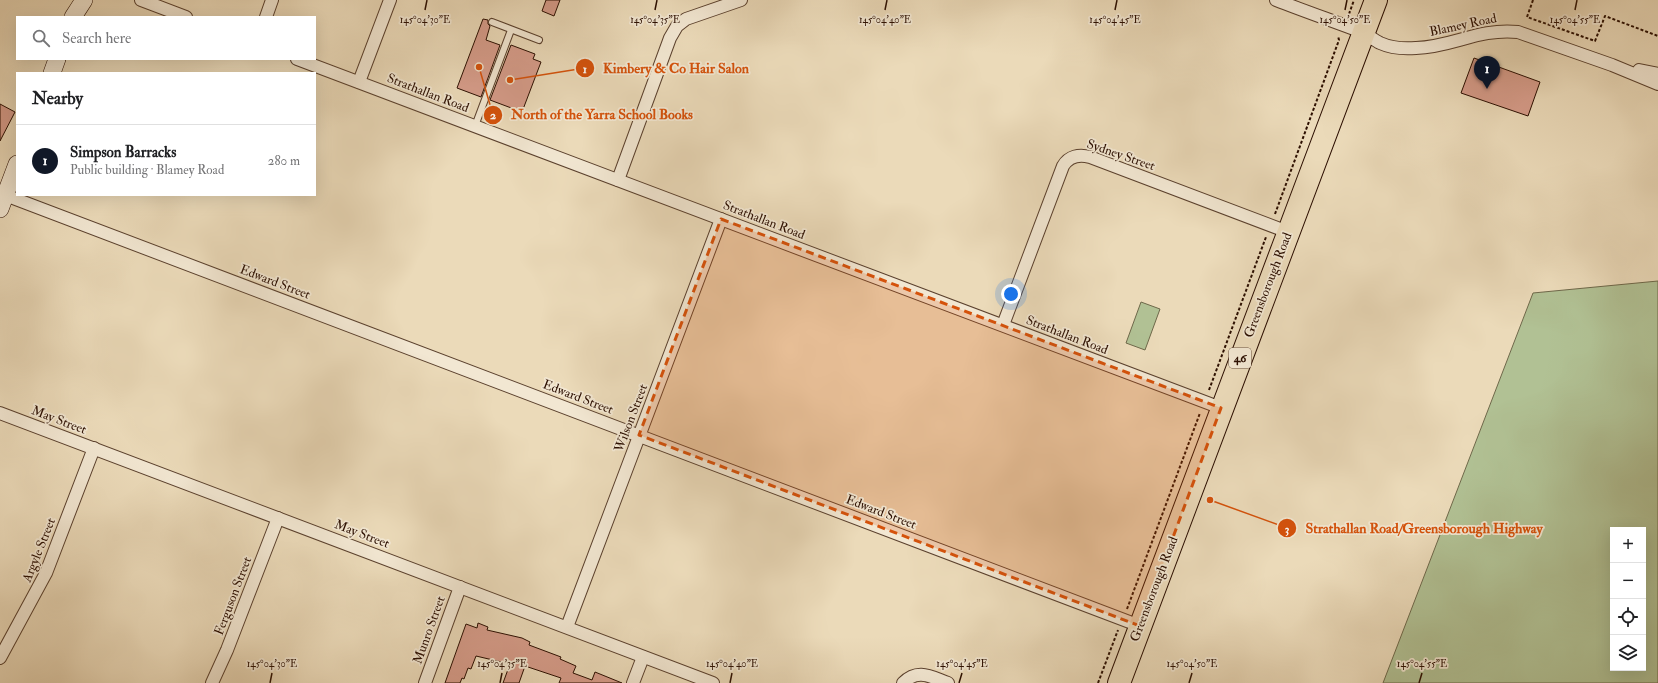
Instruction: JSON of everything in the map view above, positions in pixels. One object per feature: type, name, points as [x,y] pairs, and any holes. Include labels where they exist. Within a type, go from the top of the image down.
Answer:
[{"type":"highway","name":"Greensborough Road","points":[[1119,683],[1132,622],[1279,228],[1364,33],[1376,0]]},
{"type":"street","points":[[73,16],[76,0]]},
{"type":"street","points":[[74,16],[84,0]]},
{"type":"street","points":[[141,0],[183,16]]},
{"type":"street","points":[[266,16],[272,0]]},
{"type":"street","points":[[360,82],[390,0]]},
{"type":"street","points":[[618,180],[670,38],[677,26],[686,19],[742,0]]},
{"type":"street","name":"Blamey Road","points":[[1277,0],[1364,33],[1380,43],[1389,46],[1400,48],[1438,46],[1491,32],[1518,32],[1612,65],[1658,84]]},
{"type":"street","points":[[52,72],[57,60]]},
{"type":"street","name":"Strathallan Road","points":[[301,60],[1213,405]]},
{"type":"street","points":[[1612,65],[1658,74]]},
{"type":"street","points":[[1612,65],[1658,79]]},
{"type":"street","name":"Sydney Street","points":[[1003,326],[1063,166],[1073,157],[1082,155],[1090,157],[1279,228]]},
{"type":"street","points":[[3,202],[16,167]]},
{"type":"street","name":"Edward Street","points":[[3,202],[640,435],[1132,622]]},
{"type":"street","name":"Wilson Street","points":[[567,627],[721,219]]},
{"type":"street","name":"May Street","points":[[0,412],[713,683]]},
{"type":"street","name":"Argyle Street","points":[[0,658],[46,573],[94,448]]},
{"type":"street","name":"Ferguson Street","points":[[212,683],[227,650],[278,518]]},
{"type":"street","name":"Munro Street","points":[[425,683],[460,587]]},
{"type":"street","points":[[633,683],[643,656]]},
{"type":"street","points":[[905,681],[912,676],[921,674],[948,683]]},
{"type":"lane","points":[[492,22],[539,40]]},
{"type":"lane","points":[[475,126],[511,30]]},
{"type":"path","points":[[1098,683],[1132,622],[1279,228],[1339,40],[1338,36],[1346,14],[1349,14],[1354,0]]},
{"type":"path","points":[[1533,0],[1527,17],[1595,41],[1605,16],[1658,36]]},
{"type":"highlighted area","points":[[721,219],[1221,408],[1140,626],[639,435]]},
{"type":"green space","points":[[1658,281],[1658,683],[1383,683],[1533,293]]},
{"type":"green space","points":[[1141,302],[1160,309],[1145,350],[1126,343]]},
{"type":"building","points":[[546,0],[560,0],[554,16],[542,11]]},
{"type":"building","points":[[483,19],[488,20],[488,24],[490,26],[486,40],[500,45],[481,97],[457,88]]},
{"type":"building","points":[[511,45],[535,54],[533,59],[541,62],[522,112],[490,100]]},
{"type":"building","points":[[1474,58],[1540,82],[1528,116],[1461,93]]},
{"type":"building","points":[[0,104],[15,112],[0,141]]},
{"type":"building","points":[[478,623],[488,627],[487,630],[522,638],[530,642],[529,645],[561,657],[560,659],[576,666],[573,673],[592,680],[595,672],[622,683],[559,683],[561,678],[525,666],[519,683],[503,683],[510,664],[476,656],[471,669],[468,668],[464,679],[462,678],[460,683],[445,683],[466,624],[477,628]]},
{"type":"place","name":"North of the Yarra School Books","points":[[479,67]]},
{"type":"place","name":"Kimbery & Co Hair Salon","points":[[510,80]]},
{"type":"place","name":"Simpson Barracks","points":[[1487,89]]},
{"type":"place","name":"Strathallan Road/Greensborough Highway","points":[[1210,500]]}]
